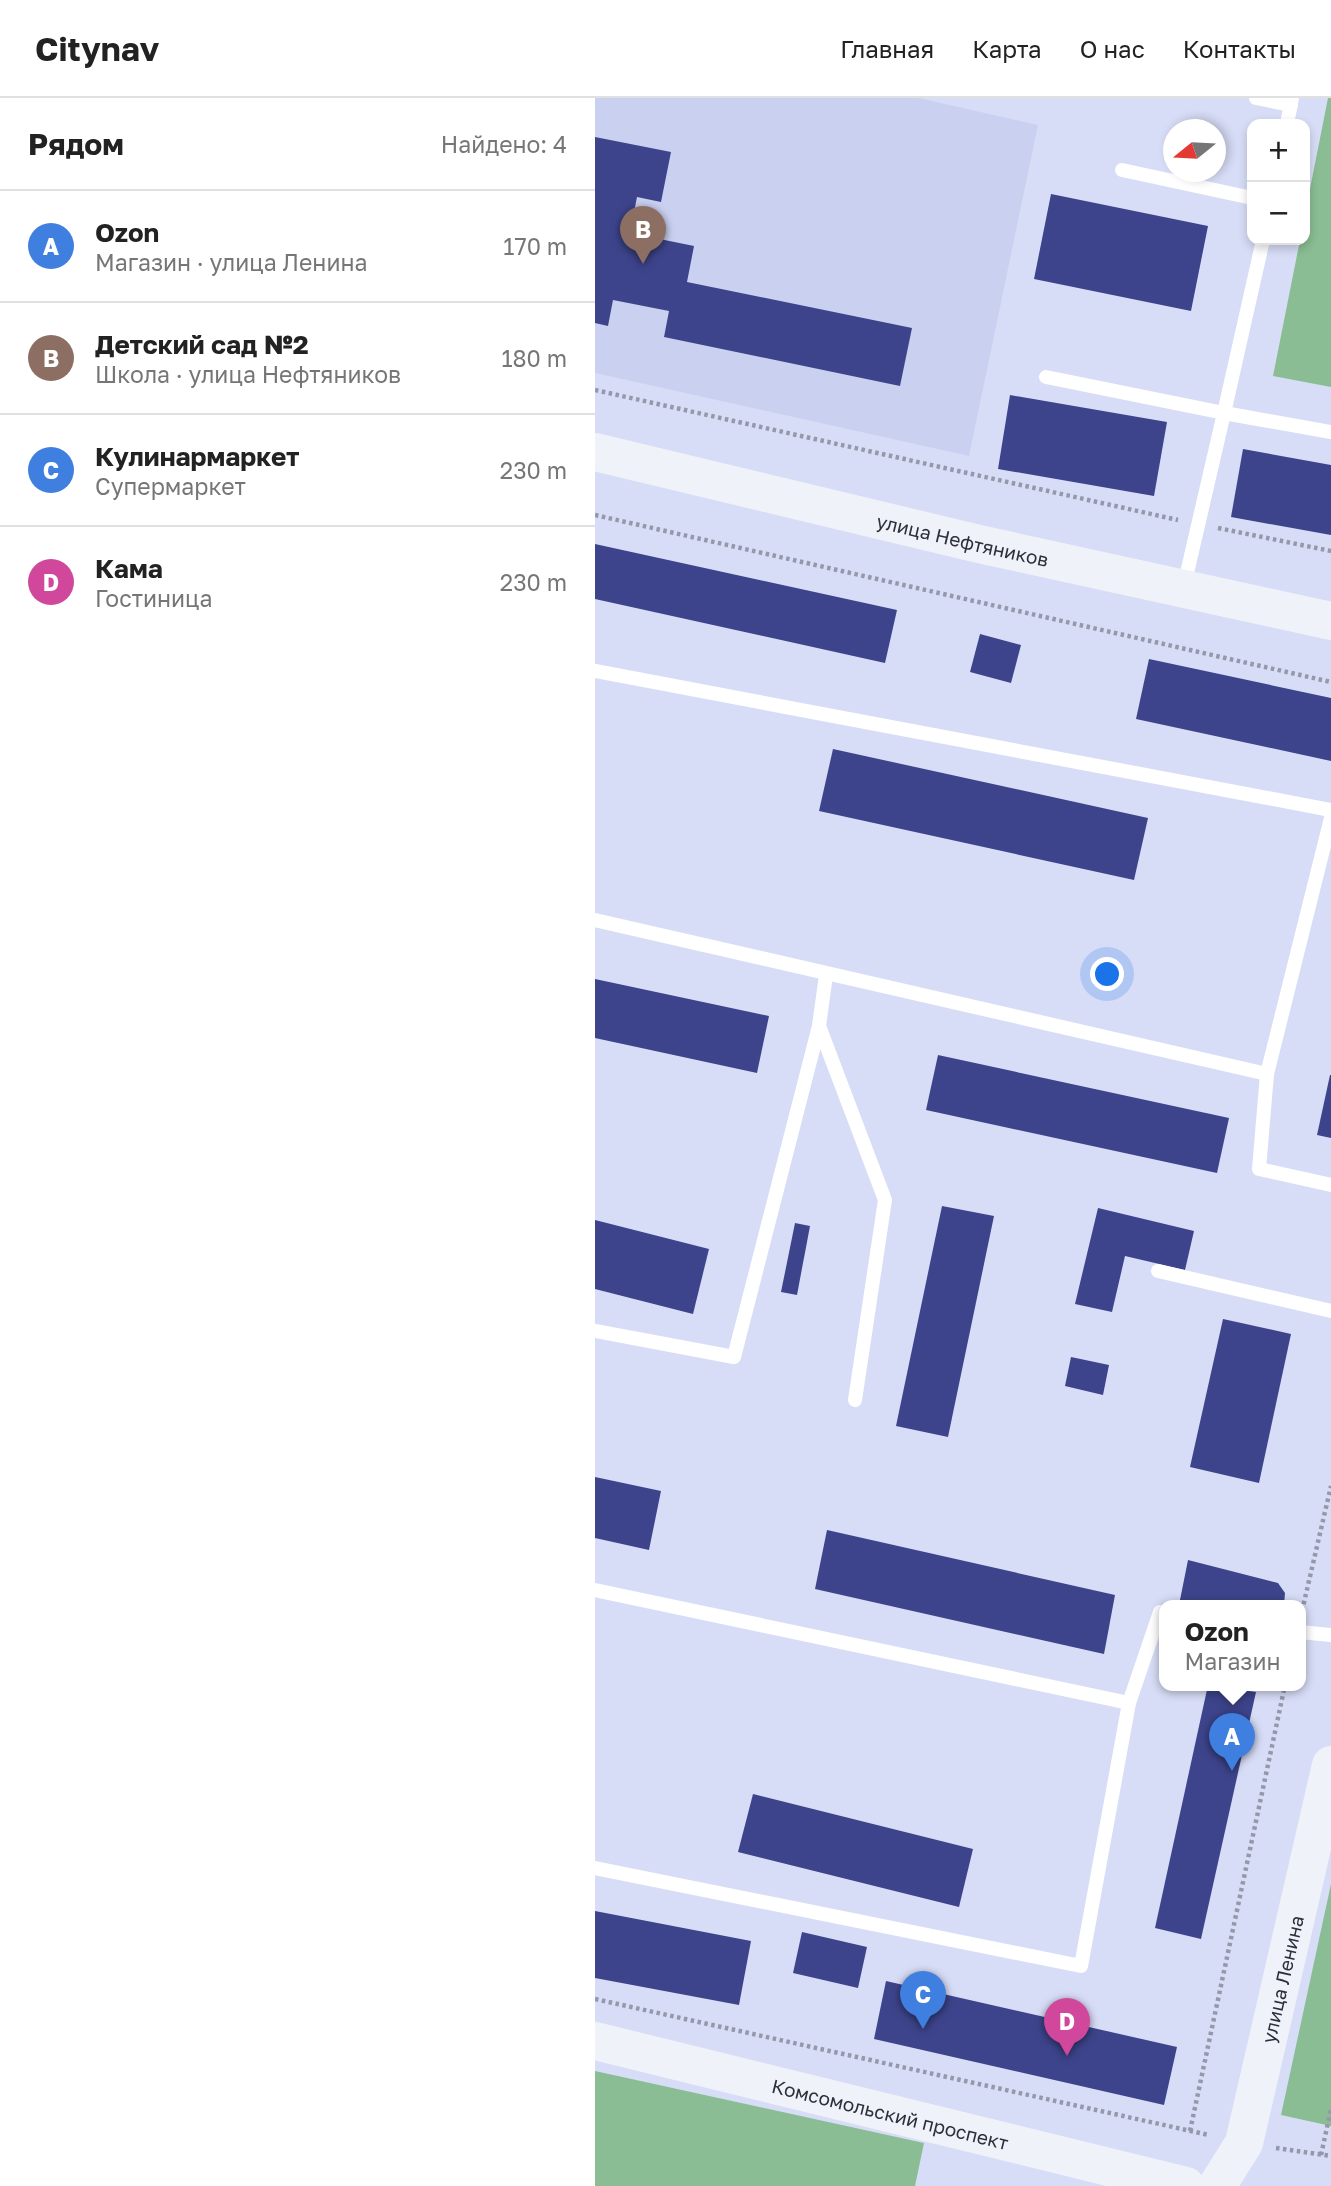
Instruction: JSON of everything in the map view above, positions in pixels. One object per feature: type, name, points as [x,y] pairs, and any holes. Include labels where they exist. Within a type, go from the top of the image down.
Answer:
[{"type":"main road","name":"улица Нефтяников","points":[[595,452],[979,544],[1331,621]]},
{"type":"main road","name":"улица Ленина","points":[[1217,2186],[1244,2143],[1331,1765]]},
{"type":"main road","name":"Комсомольский проспект","points":[[595,2041],[1186,2186]]},
{"type":"lane","points":[[1256,98],[1292,101],[1288,119]]},
{"type":"lane","points":[[1122,170],[1247,197]]},
{"type":"lane","points":[[1184,587],[1196,524],[1262,245]]},
{"type":"lane","points":[[1046,377],[1331,432]]},
{"type":"lane","points":[[595,671],[1331,810]]},
{"type":"lane","points":[[1331,818],[1267,1074],[1259,1169],[1331,1185]]},
{"type":"lane","points":[[595,920],[1267,1074]]},
{"type":"lane","points":[[595,1331],[734,1357],[820,1026],[826,975]]},
{"type":"lane","points":[[820,1026],[885,1200],[855,1400]]},
{"type":"lane","points":[[1158,1271],[1331,1311]]},
{"type":"lane","points":[[595,1590],[1129,1703]]},
{"type":"lane","points":[[595,1868],[1081,1966],[1129,1703],[1159,1615]]},
{"type":"lane","points":[[1306,1633],[1331,1635]]},
{"type":"path","points":[[595,390],[1196,524],[1331,551]]},
{"type":"path","points":[[595,515],[1331,682]]},
{"type":"path","points":[[1304,1600],[1331,1486]]},
{"type":"path","points":[[1190,2131],[1284,1691]]},
{"type":"path","points":[[595,1999],[1244,2143],[1331,2156]]},
{"type":"path","points":[[1321,2155],[1331,2109]]},
{"type":"shaded area","points":[[595,98],[919,98],[1038,125],[969,456],[595,373]]},
{"type":"green space","points":[[1328,98],[1331,98],[1331,387],[1273,376],[1299,245],[1310,245],[1310,189]]},
{"type":"green space","points":[[1331,1884],[1331,2126],[1281,2115]]},
{"type":"green space","points":[[595,2071],[924,2143],[915,2186],[595,2186]]},
{"type":"building","points":[[595,137],[671,152],[661,202],[637,197],[630,233],[694,246],[687,282],[912,328],[900,386],[664,337],[669,311],[613,300],[608,326],[595,323]]},
{"type":"building","points":[[1051,194],[1208,226],[1191,311],[1034,279]]},
{"type":"building","points":[[1010,395],[1167,422],[1154,496],[998,469]]},
{"type":"building","points":[[1243,449],[1331,465],[1331,535],[1231,517]]},
{"type":"building","points":[[595,544],[897,610],[885,663],[595,599]]},
{"type":"building","points":[[980,634],[1021,645],[1011,683],[970,672]]},
{"type":"building","points":[[1149,659],[1331,698],[1331,761],[1136,719]]},
{"type":"building","points":[[833,749],[1148,818],[1134,880],[819,811]]},
{"type":"building","points":[[595,979],[769,1016],[757,1073],[595,1038]]},
{"type":"building","points":[[938,1055],[1229,1118],[1217,1173],[926,1110]]},
{"type":"building","points":[[1331,1075],[1331,1138],[1317,1135]]},
{"type":"building","points":[[942,1206],[994,1216],[948,1437],[896,1426]]},
{"type":"building","points":[[1098,1208],[1194,1231],[1185,1270],[1125,1256],[1112,1312],[1075,1304]]},
{"type":"building","points":[[595,1220],[709,1249],[693,1314],[595,1289]]},
{"type":"building","points":[[795,1223],[810,1226],[797,1295],[781,1292]]},
{"type":"building","points":[[1223,1319],[1291,1334],[1259,1483],[1190,1467]]},
{"type":"building","points":[[1071,1357],[1109,1365],[1103,1395],[1065,1386]]},
{"type":"building","points":[[595,1477],[661,1491],[649,1550],[595,1538]]},
{"type":"building","points":[[827,1530],[1115,1595],[1104,1654],[815,1589]]},
{"type":"building","points":[[1188,1560],[1278,1583],[1285,1593],[1284,1600],[1180,1600]]},
{"type":"building","points":[[1207,1691],[1256,1692],[1201,1939],[1155,1928]]},
{"type":"building","points":[[753,1794],[973,1849],[959,1907],[738,1852]]},
{"type":"building","points":[[595,1911],[751,1941],[739,2005],[595,1978]]},
{"type":"building","points":[[802,1932],[867,1947],[858,1988],[793,1973]]},
{"type":"building","points":[[886,1981],[1177,2047],[1164,2105],[874,2039]]},
{"type":"place","name":"Детский сад №2","points":[[643,264]]},
{"type":"place","name":"Ozon","points":[[1232,1771]]},
{"type":"place","name":"Кулинармаркет","points":[[923,2029]]},
{"type":"place","name":"Кама","points":[[1067,2056]]}]
